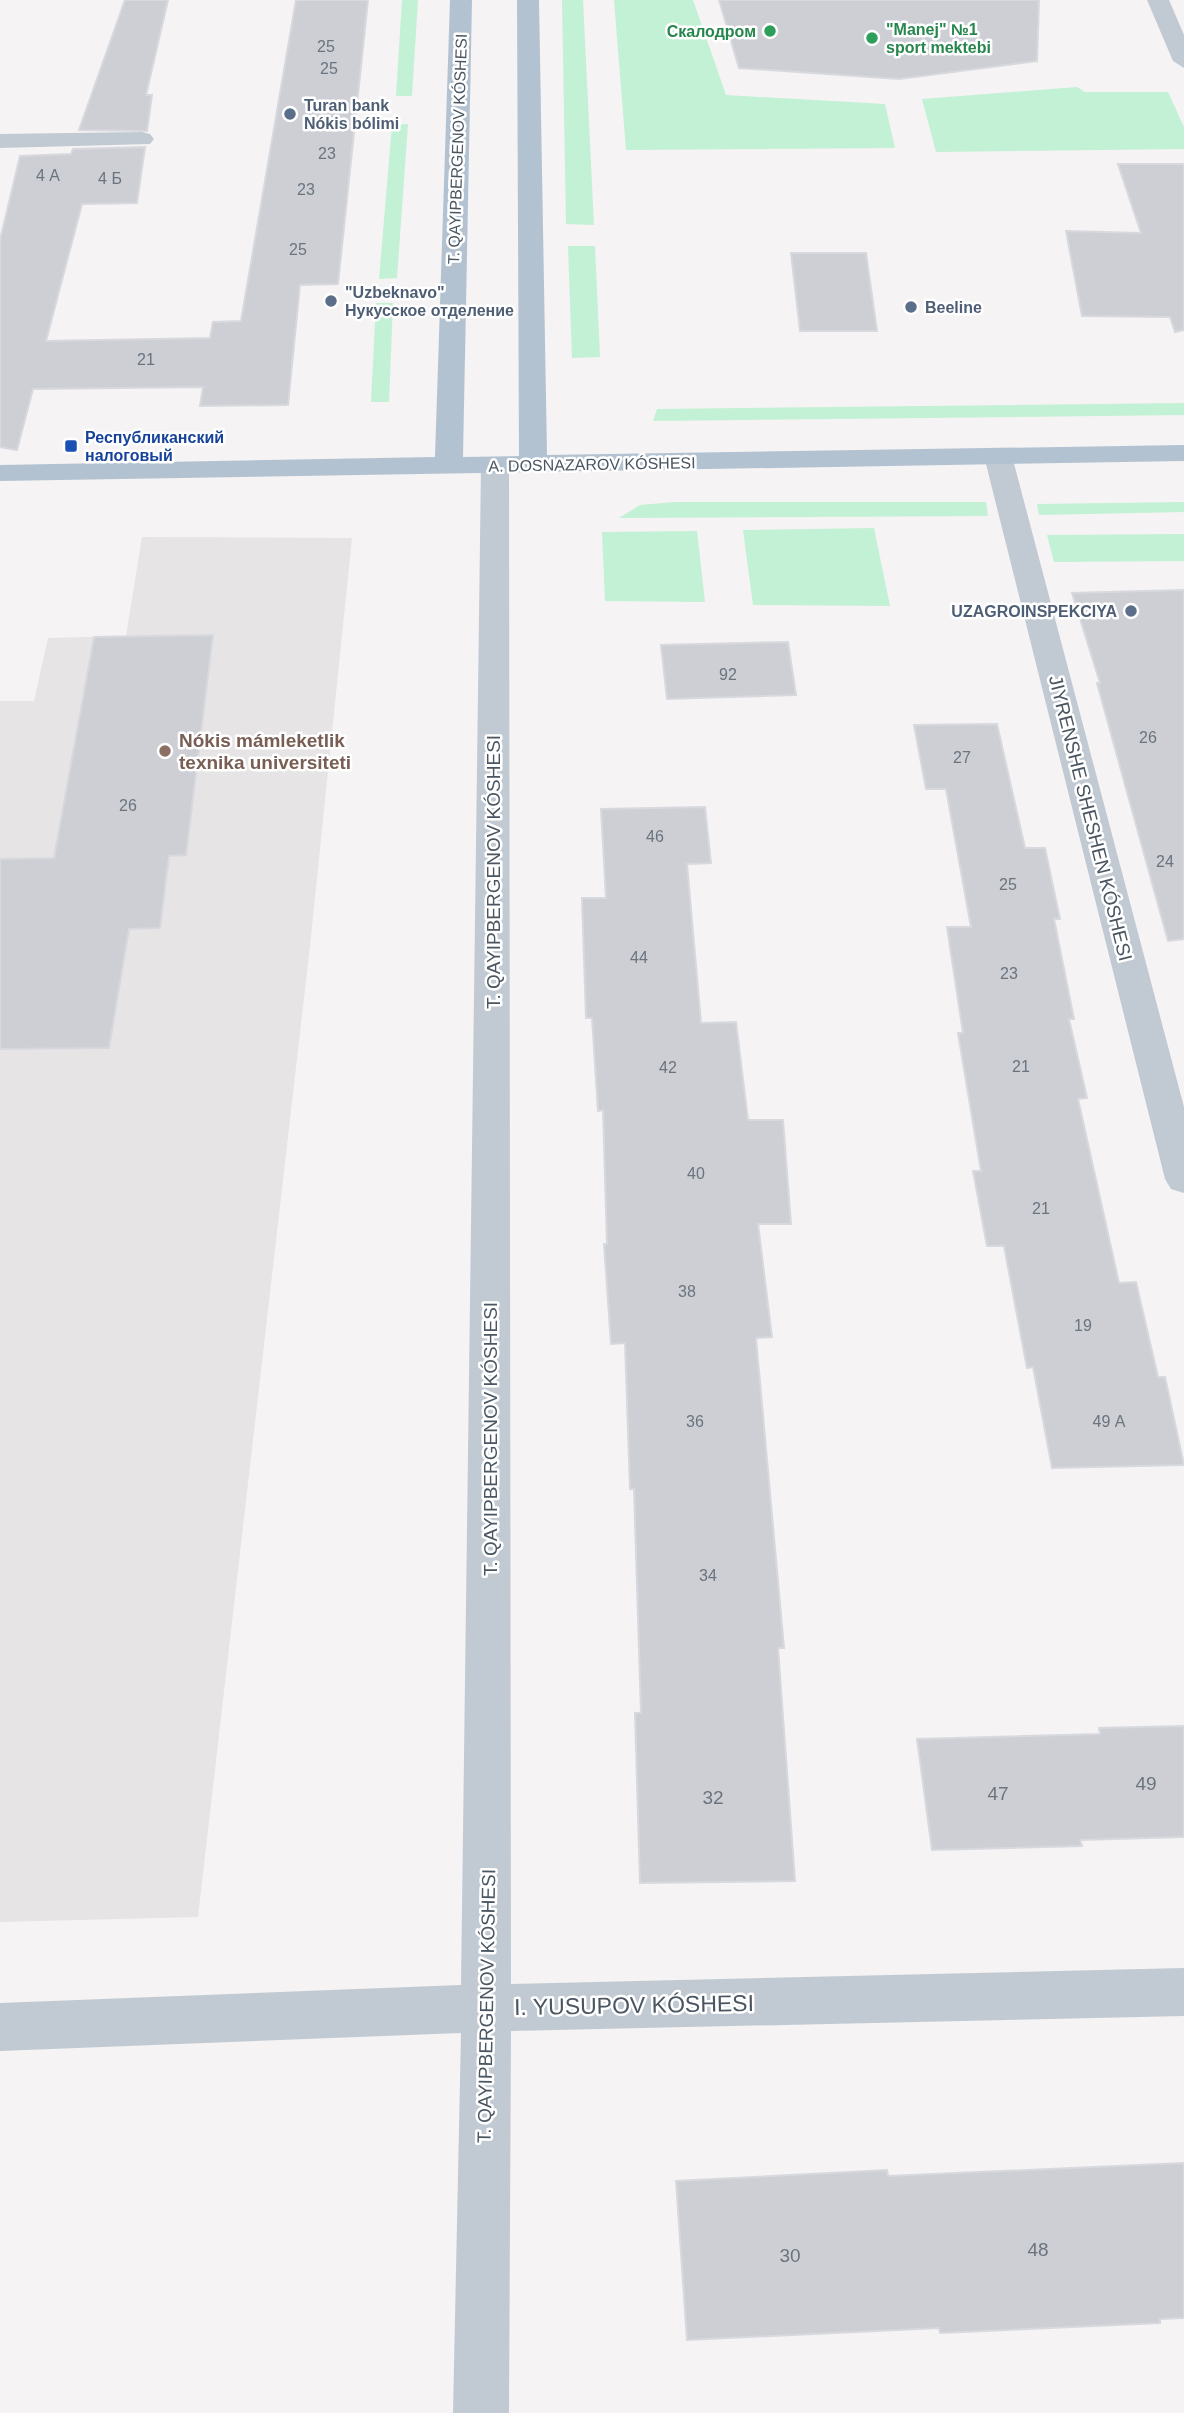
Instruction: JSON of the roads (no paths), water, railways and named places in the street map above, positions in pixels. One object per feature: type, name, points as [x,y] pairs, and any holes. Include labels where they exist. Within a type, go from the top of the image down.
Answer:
[{"type":"main road","points":[[449,466],[461,0]]},
{"type":"main road","points":[[514,465],[528,0]]},
{"type":"main road","name":"A. DOSNAZAROV KÓSHESI","points":[[0,473],[1184,453]]},
{"type":"street","points":[[1158,0],[1184,61]]},
{"type":"street","points":[[0,141],[142,139]]},
{"type":"street","name":"JIYRENSHE SHESHEN KÓSHESI","points":[[998,456],[1184,1180]]},
{"type":"street","points":[[481,2413],[514,465]]},
{"type":"street","name":"I. YUSUPOV KÓSHESI","points":[[0,2026],[486,2008],[1184,1992]]},
{"type":"place","name":"Скалодром","points":[[770,31]]},
{"type":"place","name":"\"Manej\" №1 sport mektebi","points":[[872,38]]},
{"type":"place","name":"Turan bank Nókis bólimi","points":[[290,114]]},
{"type":"place","name":"\"Uzbeknavo\" Нукусское отделение","points":[[331,301]]},
{"type":"place","name":"Beeline","points":[[911,307]]},
{"type":"place","name":"Республиканский налоговый","points":[[71,446]]},
{"type":"place","name":"UZAGROINSPEKCIYA","points":[[1131,611]]},
{"type":"place","name":"Nókis mámleketlik texnika universiteti","points":[[165,751]]}]
